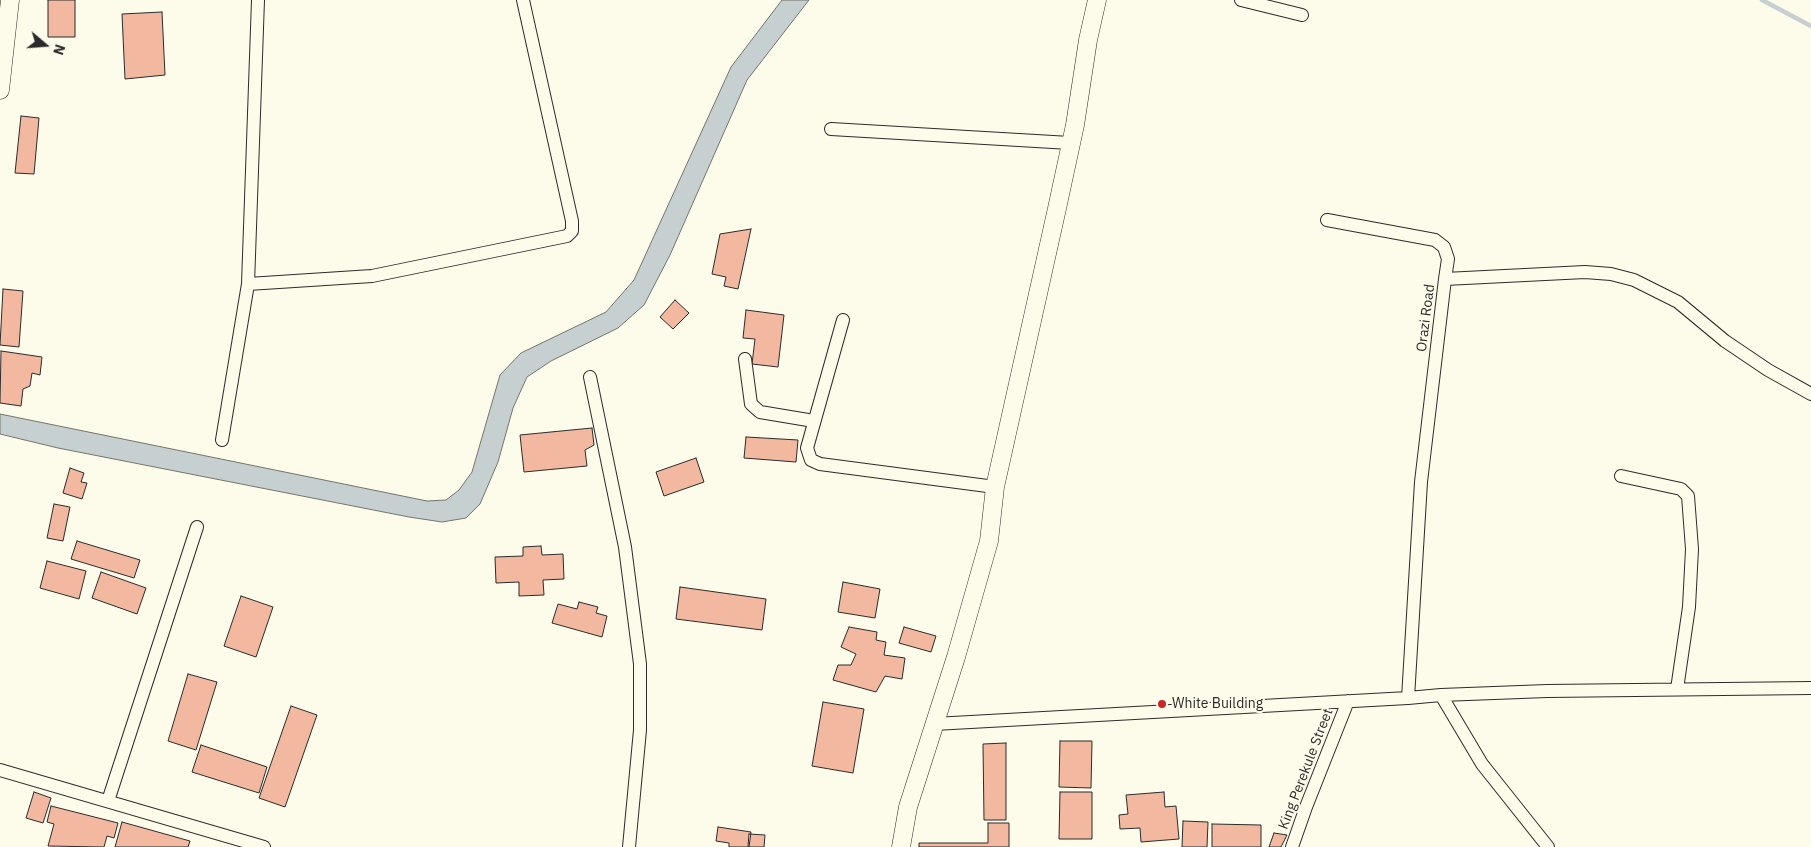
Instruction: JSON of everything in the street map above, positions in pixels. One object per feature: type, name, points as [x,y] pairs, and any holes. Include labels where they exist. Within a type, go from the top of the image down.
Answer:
[{"type":"street","points":[[0,90],[10,0]]},
{"type":"street","points":[[222,440],[248,284],[258,0]]},
{"type":"street","points":[[248,284],[372,276],[566,236],[572,231],[572,221],[523,0]]},
{"type":"street","points":[[901,847],[908,807],[956,657],[989,541],[995,487],[1075,125],[1088,40],[1097,0]]},
{"type":"street","points":[[1241,0],[1302,15]]},
{"type":"street","points":[[831,129],[1070,144]]},
{"type":"street","points":[[1327,220],[1435,240],[1444,247],[1448,259],[1445,279]]},
{"type":"street","name":"Orazi Road","points":[[1408,698],[1421,482],[1445,279],[1585,272],[1611,274],[1634,280],[1678,302],[1726,341],[1768,370],[1811,394]]},
{"type":"street","points":[[843,320],[807,448],[811,460],[820,464],[995,487]]},
{"type":"street","points":[[745,359],[751,404],[760,412],[814,422]]},
{"type":"street","points":[[590,377],[624,547],[640,664],[640,730],[629,847]]},
{"type":"street","points":[[1622,476],[1681,489],[1688,496],[1692,549],[1689,607],[1677,689]]},
{"type":"street","points":[[108,801],[197,527]]},
{"type":"street","points":[[934,724],[1408,698],[1441,694],[1547,690],[1811,688]]},
{"type":"street","points":[[1441,694],[1482,764],[1548,847]]},
{"type":"street","name":"King Perekule Street","points":[[1292,847],[1348,701]]},
{"type":"street","points":[[0,770],[264,847]]},
{"type":"shaded area","points":[[782,0],[809,0],[747,80],[670,255],[644,305],[618,328],[551,361],[527,377],[513,408],[498,462],[480,504],[466,518],[442,522],[409,517],[58,448],[0,434],[0,414],[427,501],[446,500],[459,490],[472,472],[500,375],[521,353],[606,312],[634,280],[731,67]]},
{"type":"building","points":[[48,0],[75,0],[75,37],[48,37]]},
{"type":"building","points":[[162,12],[165,75],[125,79],[122,14]]},
{"type":"building","points":[[21,116],[39,118],[34,174],[15,173]]},
{"type":"building","points":[[751,229],[738,289],[724,286],[726,277],[712,274],[720,234]]},
{"type":"building","points":[[3,289],[23,291],[19,347],[0,345]]},
{"type":"building","points":[[675,300],[689,313],[673,329],[660,317]]},
{"type":"building","points":[[746,310],[784,315],[778,367],[752,364],[755,339],[743,338]]},
{"type":"building","points":[[1,351],[42,357],[40,375],[32,373],[30,386],[23,389],[21,406],[0,403]]},
{"type":"building","points":[[592,428],[594,445],[585,450],[587,466],[524,472],[520,435]]},
{"type":"building","points":[[746,437],[798,440],[796,462],[744,458]]},
{"type":"building","points":[[696,458],[704,482],[664,496],[656,472]]},
{"type":"building","points":[[70,468],[84,473],[81,482],[87,483],[82,499],[63,493]]},
{"type":"building","points":[[54,504],[70,507],[63,541],[47,538]]},
{"type":"building","points":[[77,541],[140,560],[134,578],[71,559]]},
{"type":"building","points":[[541,546],[542,555],[563,554],[564,579],[543,580],[544,595],[519,596],[519,582],[496,583],[495,557],[523,556],[523,547]]},
{"type":"building","points":[[47,561],[86,571],[79,599],[40,588]]},
{"type":"building","points":[[101,572],[146,588],[137,614],[92,598]]},
{"type":"building","points":[[843,582],[880,589],[875,618],[838,612]]},
{"type":"building","points":[[680,587],[766,599],[762,630],[676,619]]},
{"type":"building","points":[[241,596],[273,607],[256,657],[224,646]]},
{"type":"building","points":[[579,602],[598,607],[596,613],[607,616],[602,637],[552,623],[558,604],[577,609]]},
{"type":"building","points":[[849,627],[877,632],[876,640],[886,642],[884,655],[905,658],[902,679],[885,676],[876,692],[833,680],[838,665],[851,665],[856,654],[841,647]]},
{"type":"building","points":[[904,627],[936,636],[931,652],[899,643]]},
{"type":"building","points":[[188,674],[217,682],[196,750],[168,741]]},
{"type":"building","points":[[823,702],[864,709],[853,773],[812,766]]},
{"type":"building","points":[[291,706],[317,715],[285,807],[259,798]]},
{"type":"building","points":[[1060,741],[1092,741],[1091,788],[1059,787]]},
{"type":"building","points":[[1006,743],[1006,820],[984,820],[983,744]]},
{"type":"building","points":[[201,745],[267,767],[259,793],[192,772]]},
{"type":"building","points":[[34,792],[51,798],[43,823],[26,818]]},
{"type":"building","points":[[1060,792],[1092,792],[1092,839],[1059,839]]},
{"type":"building","points":[[1164,792],[1165,807],[1176,806],[1179,839],[1141,842],[1140,828],[1120,829],[1119,815],[1128,814],[1126,795]]},
{"type":"building","points":[[51,806],[118,823],[114,838],[107,836],[104,847],[48,846],[54,824],[47,822]]},
{"type":"building","points":[[1183,821],[1208,822],[1207,847],[1182,847]]},
{"type":"building","points":[[122,822],[190,841],[188,847],[115,847]]},
{"type":"building","points":[[988,823],[1009,823],[1009,847],[919,847],[919,843],[988,843]]},
{"type":"building","points":[[1212,824],[1261,825],[1261,847],[1212,847]]},
{"type":"building","points":[[718,827],[751,832],[749,847],[729,847],[729,843],[716,841]]},
{"type":"building","points":[[1274,833],[1287,835],[1281,847],[1269,847]]},
{"type":"building","points":[[749,834],[765,835],[764,847],[748,847]]},
{"type":"waterway","points":[[1762,0],[1811,26]]},
{"type":"place","name":"White Building","points":[[1162,704]]}]
